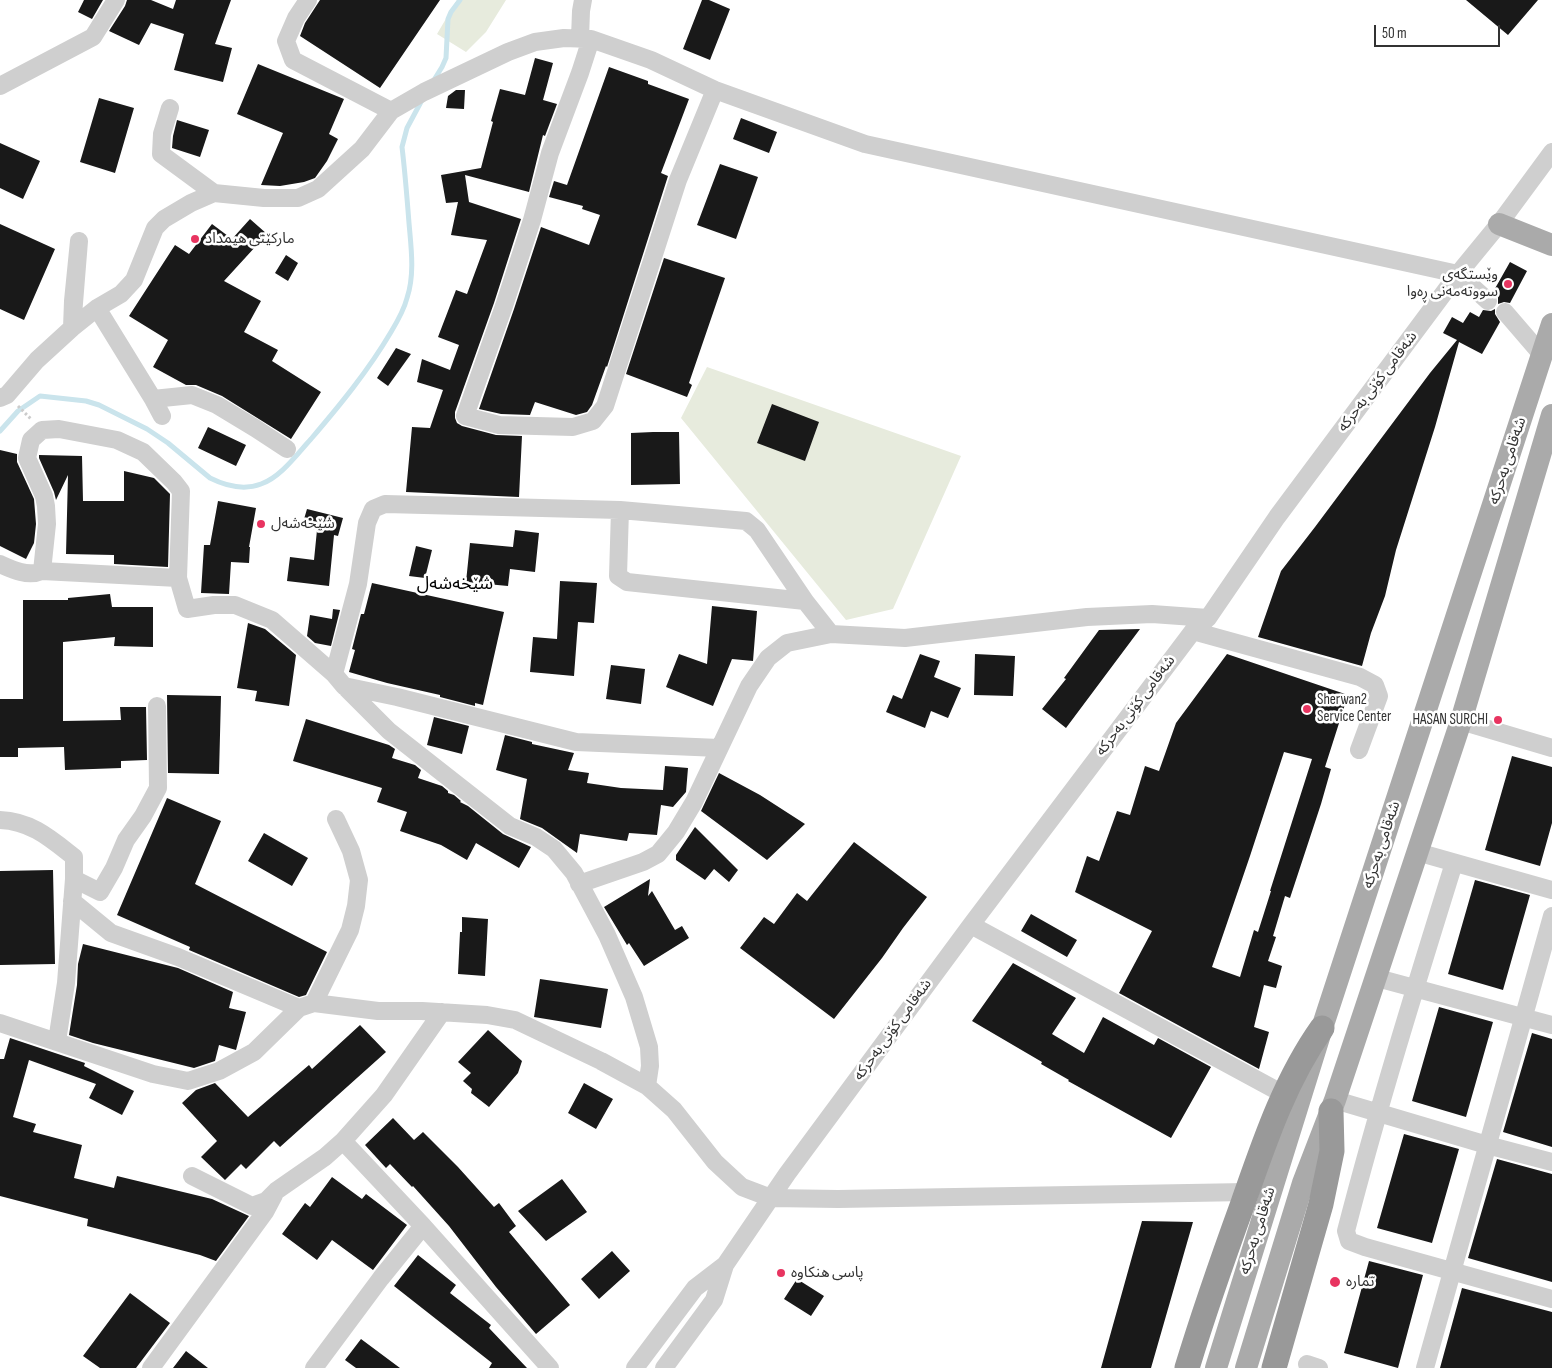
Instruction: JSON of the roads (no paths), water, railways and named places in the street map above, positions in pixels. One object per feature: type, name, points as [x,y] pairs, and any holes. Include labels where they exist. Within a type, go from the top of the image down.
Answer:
[{"type":"highway","points":[[1187,1368],[1202,1317],[1268,1133],[1301,1061],[1322,1028]]},
{"type":"highway","points":[[1274,1368],[1321,1204],[1332,1151],[1333,1106]]},
{"type":"main road","points":[[1499,224],[1552,245]]},
{"type":"main road","name":"شەقامی بەحرکە","points":[[1216,1368],[1322,1028],[1552,324]]},
{"type":"main road","name":"شەقامی بەحرکە","points":[[1246,1368],[1303,1183],[1333,1106],[1377,978],[1461,722],[1552,415]]},
{"type":"street","points":[[0,86],[93,37],[116,0]]},
{"type":"street","points":[[308,0],[296,18],[286,41],[293,60],[391,110]]},
{"type":"street","points":[[583,0],[580,11],[585,38],[580,73],[550,153],[532,220],[465,416],[499,425],[573,426],[593,420],[605,406],[678,180],[715,90]]},
{"type":"street","points":[[4,396],[37,360],[72,328],[98,308],[121,294],[134,280],[155,228],[164,219],[191,203],[214,193],[264,198],[298,198],[318,189],[362,149],[391,110],[508,52],[535,42],[564,38],[585,38],[651,60],[715,90],[865,144],[1458,274],[1488,301]]},
{"type":"street","points":[[170,108],[162,134],[161,154],[214,193]]},
{"type":"street","name":"شەقامی کۆنی بەحرکە","points":[[664,1368],[714,1300],[725,1265],[771,1198],[971,925],[1193,631],[1208,618],[1277,517],[1458,274],[1499,224],[1552,152]]},
{"type":"street","points":[[98,308],[162,416]]},
{"type":"street","points":[[1505,312],[1542,355]]},
{"type":"street","points":[[153,399],[192,395],[217,405],[287,449]]},
{"type":"street","points":[[42,571],[47,524],[46,506],[44,496],[27,458],[31,440],[42,430],[59,429],[117,440],[143,452],[181,491],[178,578],[187,609],[214,604],[235,605],[272,620],[339,680],[389,731],[510,826],[536,837],[554,850],[574,874],[607,935],[634,997],[649,1047],[650,1066],[647,1086]]},
{"type":"street","points":[[339,680],[358,584],[367,523],[373,509],[385,504],[620,510],[746,520],[757,530],[831,634]]},
{"type":"street","points":[[620,510],[618,576],[627,582],[806,601]]},
{"type":"street","points":[[0,564],[15,571],[36,573],[42,571],[178,578]]},
{"type":"street","points":[[579,884],[643,862],[658,854],[676,832],[694,802],[750,686],[768,658],[787,643],[831,634],[905,638],[1087,618],[1152,614],[1208,618]]},
{"type":"street","points":[[1193,631],[1360,677],[1376,685],[1379,696],[1359,750]]},
{"type":"street","points":[[339,680],[397,697],[576,742],[719,748]]},
{"type":"street","points":[[74,879],[100,892],[114,868],[126,840],[144,816],[158,788],[157,706]]},
{"type":"street","points":[[1461,722],[1552,748]]},
{"type":"street","points":[[0,1023],[153,1074],[188,1081],[219,1071],[254,1052],[306,1006],[350,930],[356,906],[359,880],[351,851],[336,819]]},
{"type":"street","points":[[0,820],[14,820],[27,824],[51,839],[74,857],[66,983],[57,1041]]},
{"type":"street","points":[[1417,852],[1552,890]]},
{"type":"street","points":[[1454,863],[1378,1112],[1346,1231],[1349,1241],[1365,1247],[1552,1299]]},
{"type":"street","points":[[72,901],[111,933],[306,1006],[487,1015],[515,1020],[601,1061],[647,1086],[674,1110],[715,1162],[728,1175],[742,1187],[771,1198],[838,1199],[1246,1192]]},
{"type":"street","points":[[1425,1368],[1552,916]]},
{"type":"street","points":[[971,925],[1284,1095]]},
{"type":"street","points":[[1377,978],[1552,1025]]},
{"type":"street","points":[[192,1176],[252,1206],[266,1201],[325,1157],[343,1141],[384,1095],[442,1012]]},
{"type":"street","points":[[1333,1106],[1378,1112],[1487,1145],[1552,1162]]},
{"type":"street","points":[[343,1141],[423,1226],[550,1368]]},
{"type":"street","points":[[151,1368],[265,1212],[276,1192]]},
{"type":"street","points":[[314,1368],[375,1286],[423,1226]]},
{"type":"street","name":"شەقامی کۆنی بەحرکە","points":[[634,1368],[695,1288],[725,1265]]},
{"type":"waterway","points":[[434,80],[446,58],[448,19],[460,0]]},
{"type":"waterway","points":[[0,431],[18,411],[40,396],[86,401],[99,405],[147,429],[168,443],[210,478],[222,483],[235,487],[248,487],[261,484],[275,476],[311,439],[353,387],[382,346],[404,307],[411,280],[412,260],[402,147],[407,128],[422,100]]},
{"type":"place","name":"مارکێتی هیمداد","points":[[195,239]]},
{"type":"place","name":"وێستگەی سووتەمەنی ڕەوا","points":[[1508,284]]},
{"type":"place","name":"شێخه‌شه‌ل","points":[[261,524]]},
{"type":"place","name":"Sherwan2 Service Center","points":[[1307,709]]},
{"type":"place","name":"HASAN SURCHI","points":[[1498,720]]},
{"type":"place","name":"پاسی هنكاوه‌","points":[[781,1273]]},
{"type":"place","name":"تمارە","points":[[1335,1282]]},
{"type":"district","name":"شێخەشەل","points":[[455,584]]}]
